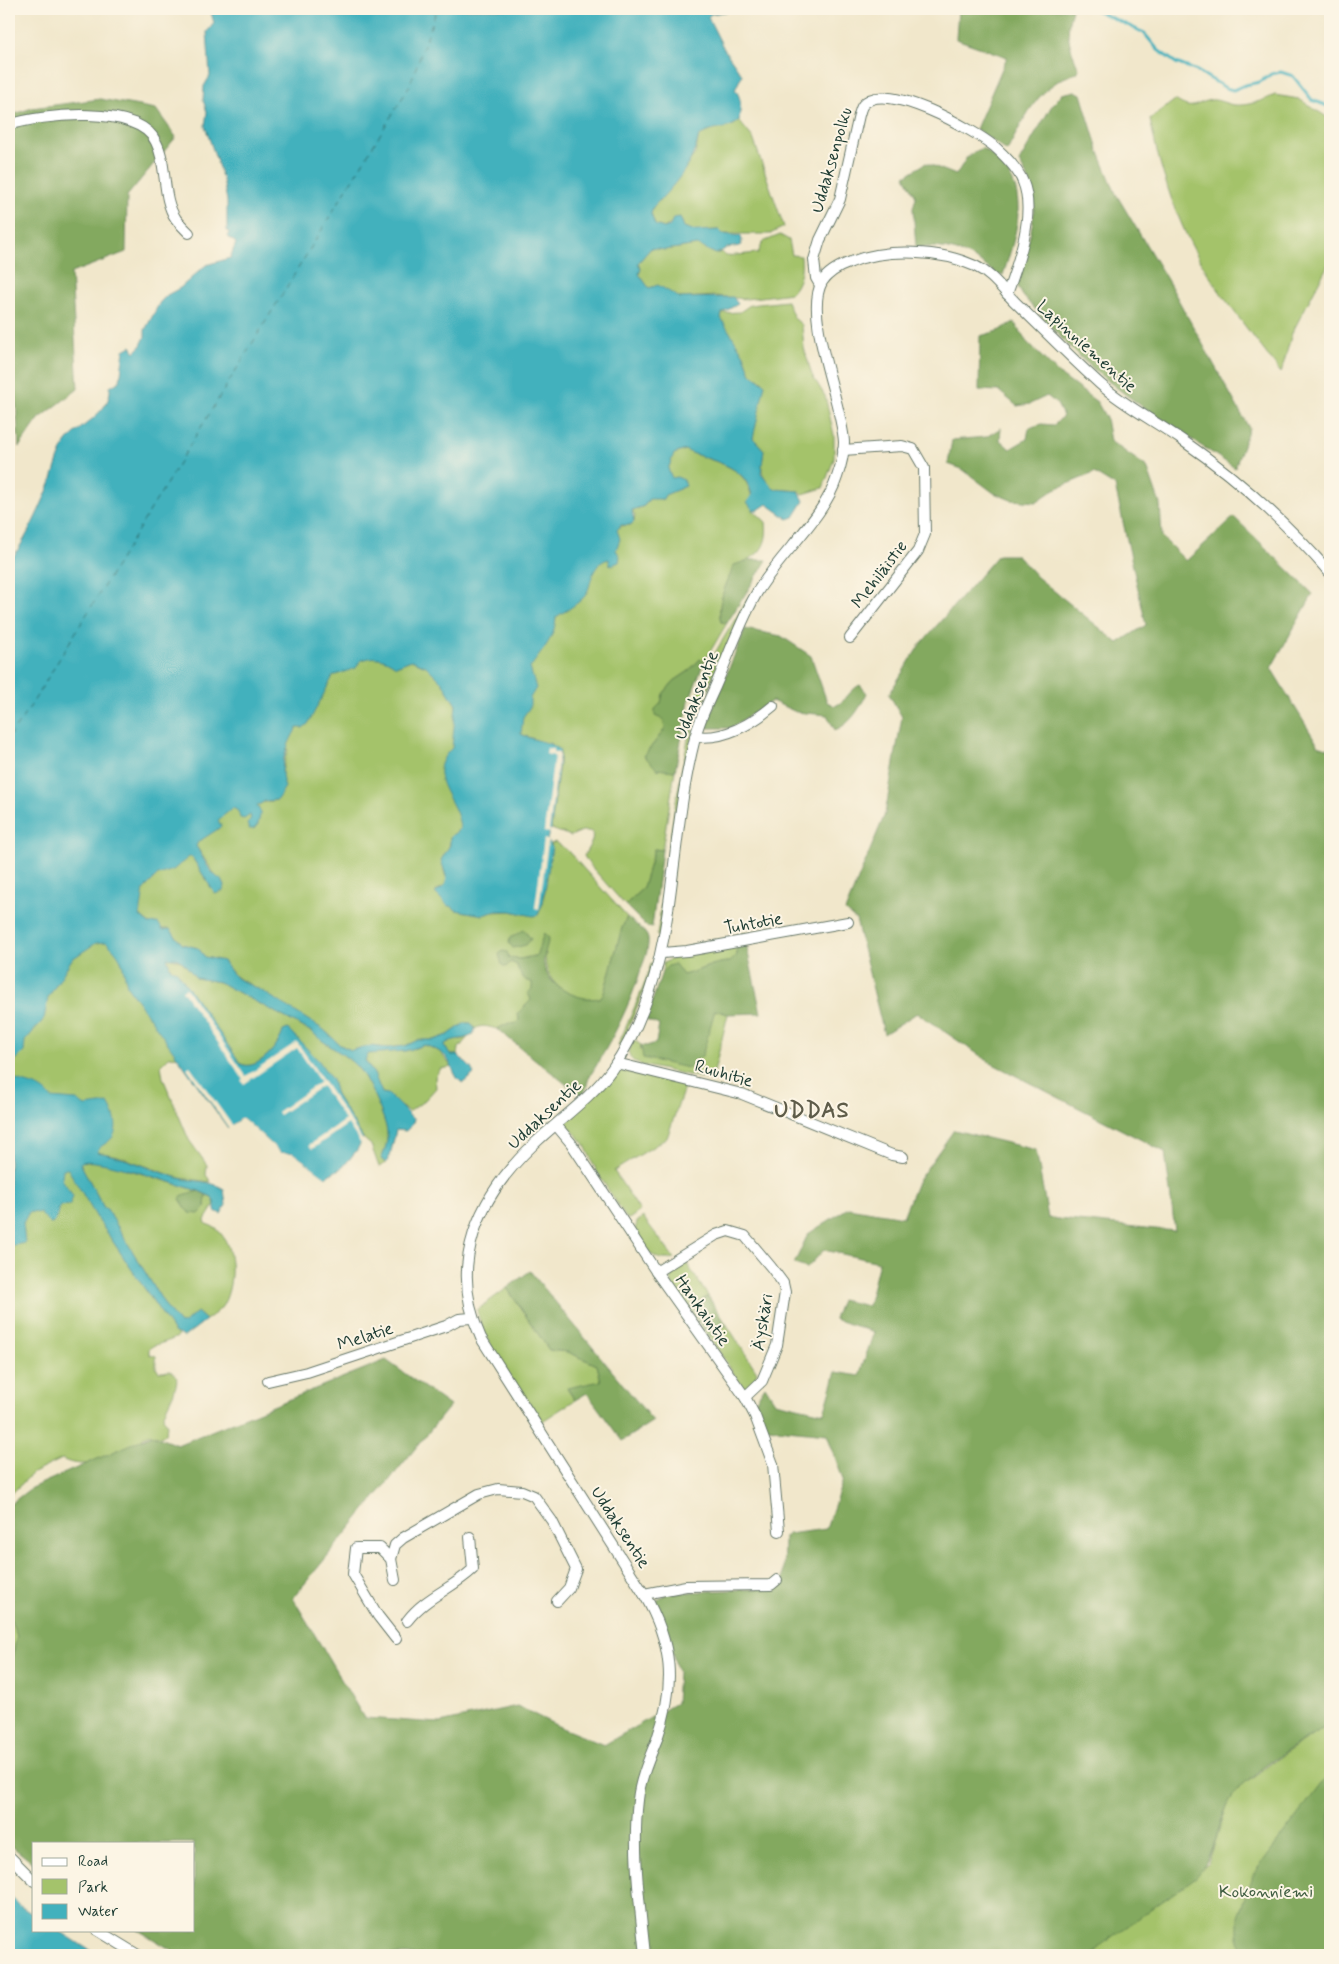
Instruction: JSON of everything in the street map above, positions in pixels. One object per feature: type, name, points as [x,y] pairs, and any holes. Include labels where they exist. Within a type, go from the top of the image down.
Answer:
[{"type":"street","name":"Uddaksenpolku","points":[[820,284],[816,278],[814,260],[820,240],[840,199],[859,115],[867,102],[884,97],[938,112],[968,129],[995,147],[1024,182],[1028,202],[1026,227],[1007,294]]},
{"type":"street","points":[[9,125],[29,118],[98,116],[131,122],[148,129],[156,140],[162,158],[171,207],[176,219],[189,233]]},
{"type":"street","name":"Lapinniementie","points":[[820,284],[838,267],[859,259],[897,254],[933,254],[952,257],[982,269],[1104,387],[1136,412],[1179,438],[1237,480],[1306,545],[1330,573]]},
{"type":"street","name":"Uddaksentie","points":[[645,1955],[636,1817],[642,1777],[670,1690],[670,1660],[657,1616],[530,1419],[481,1338],[472,1318],[467,1289],[467,1256],[476,1224],[502,1178],[518,1159],[604,1079],[616,1063],[643,1007],[662,953],[684,794],[695,736],[752,601],[772,569],[831,493],[843,450],[842,433],[816,304],[820,284]]},
{"type":"street","name":"Mehiläistie","points":[[843,450],[902,446],[913,449],[924,468],[926,502],[926,528],[918,551],[850,638]]},
{"type":"street","points":[[695,736],[712,736],[736,729],[755,719],[773,706]]},
{"type":"street","name":"Tuhtotie","points":[[662,953],[687,951],[848,922]]},
{"type":"street","name":"Ruuhitie","points":[[616,1063],[742,1094],[876,1149],[903,1157]]},
{"type":"street","name":"Hankaintie","points":[[556,1124],[656,1272],[745,1397],[756,1416],[773,1464],[779,1531]]},
{"type":"street","name":"Äyskäri","points":[[656,1272],[716,1235],[728,1231],[745,1236],[771,1266],[782,1283],[785,1292],[777,1345],[762,1381],[745,1397]]},
{"type":"street","name":"Melatie","points":[[268,1381],[307,1372],[446,1326],[458,1319],[472,1318]]},
{"type":"street","points":[[394,1580],[391,1559],[395,1545],[403,1538],[480,1494],[498,1489],[522,1491],[534,1496],[547,1514],[576,1569],[569,1588],[557,1601]]},
{"type":"street","points":[[407,1621],[418,1607],[465,1577],[473,1569],[470,1536]]},
{"type":"street","points":[[391,1559],[380,1548],[356,1548],[353,1574],[378,1616],[396,1639]]},
{"type":"street","points":[[644,1594],[673,1588],[771,1585],[777,1580]]},
{"type":"street","points":[[9,1856],[32,1879]]},
{"type":"street","points":[[100,1932],[138,1955]]},
{"type":"green space","points":[[958,9],[1072,9],[1069,39],[1079,69],[1077,73],[1052,85],[1034,104],[1007,151],[976,129],[1007,57],[956,39]]},
{"type":"green space","points":[[1075,91],[1081,94],[1098,150],[1116,194],[1169,283],[1249,428],[1235,468],[1155,416],[1098,373],[1058,335],[1023,296],[1017,285],[1031,232],[1034,210],[1031,185],[1019,162],[1051,107],[1062,94]]},
{"type":"green space","points":[[1275,95],[1299,99],[1330,119],[1330,261],[1292,333],[1281,373],[1227,302],[1191,245],[1167,186],[1150,119],[1175,100],[1186,106],[1193,106],[1211,100],[1245,105]]},
{"type":"green space","points":[[100,99],[156,109],[176,137],[127,196],[126,252],[71,273],[78,389],[39,419],[19,447],[16,401],[9,394],[9,116],[32,108]]},
{"type":"green space","points":[[739,121],[753,138],[784,227],[770,234],[723,234],[719,230],[695,231],[684,227],[680,217],[664,228],[655,225],[651,214],[653,207],[695,154],[699,136],[711,129],[734,125]]},
{"type":"green space","points":[[982,148],[998,161],[1009,175],[1016,190],[1017,222],[1003,275],[997,275],[978,261],[960,252],[950,249],[916,247],[913,208],[916,197],[905,176],[926,163],[956,175],[967,157]]},
{"type":"green space","points":[[780,235],[789,240],[792,255],[801,256],[800,276],[797,285],[791,293],[746,299],[715,296],[680,298],[658,286],[649,288],[639,274],[641,269],[638,263],[651,248],[665,250],[697,245],[716,254],[722,252],[726,256],[758,253],[763,242]]},
{"type":"green space","points":[[787,301],[794,318],[802,325],[804,348],[812,375],[825,396],[834,435],[834,459],[823,488],[803,494],[799,491],[774,489],[763,475],[764,450],[753,438],[762,381],[751,374],[744,355],[721,319],[722,313],[740,312],[750,305]]},
{"type":"green space","points":[[1014,322],[1026,341],[1060,375],[1097,402],[1106,418],[1110,441],[1147,467],[1160,504],[1162,537],[1186,561],[1234,517],[1313,594],[1271,668],[1318,745],[1330,749],[1330,1724],[1289,1749],[1246,1782],[1235,1793],[1228,1804],[1211,1851],[1196,1877],[1100,1946],[1093,1955],[180,1955],[141,1932],[195,1932],[195,1842],[32,1842],[32,1862],[9,1844],[9,1671],[17,1636],[9,1615],[9,1505],[31,1488],[152,1435],[177,1445],[386,1360],[450,1406],[293,1598],[364,1718],[440,1723],[517,1706],[562,1728],[604,1745],[676,1703],[678,1672],[657,1600],[668,1593],[774,1588],[783,1581],[784,1537],[788,1534],[826,1529],[843,1480],[827,1434],[767,1428],[754,1403],[765,1386],[775,1402],[824,1413],[836,1372],[859,1376],[874,1332],[834,1319],[841,1300],[868,1306],[879,1262],[824,1250],[807,1268],[794,1264],[808,1234],[848,1208],[903,1217],[917,1182],[954,1130],[1036,1150],[1048,1218],[1175,1231],[1165,1152],[991,1063],[917,1013],[884,1034],[856,920],[845,911],[885,814],[902,717],[889,694],[919,646],[998,555],[1017,555],[1037,577],[1118,643],[1146,625],[1115,486],[1094,473],[1055,489],[1036,502],[1011,500],[994,493],[962,469],[948,464],[952,440],[986,437],[1001,428],[1000,440],[1010,449],[1027,439],[1029,428],[1041,424],[1054,425],[1063,416],[1057,404],[1047,396],[1030,404],[1017,406],[999,391],[979,390],[980,336],[998,331]]},
{"type":"green space","points":[[685,450],[721,463],[740,474],[751,494],[753,510],[766,522],[766,539],[764,545],[755,555],[734,566],[723,593],[720,607],[721,622],[727,623],[704,662],[700,659],[689,671],[674,681],[663,694],[661,703],[655,709],[664,720],[665,729],[644,756],[657,769],[675,771],[662,850],[654,849],[643,888],[625,905],[584,856],[592,841],[593,833],[582,831],[571,836],[551,829],[560,756],[550,743],[541,742],[521,734],[378,553],[630,525],[634,522],[635,515],[632,511],[644,506],[649,499],[656,497],[662,500],[665,495],[686,486],[671,478],[668,469],[674,454]]},
{"type":"green space","points":[[749,560],[767,560],[727,623],[721,622],[721,600],[734,565]]},
{"type":"green space","points":[[749,597],[751,597],[713,675],[697,720],[694,721],[695,705],[705,673],[722,640]]},
{"type":"green space","points":[[745,629],[781,636],[811,656],[827,702],[835,706],[860,685],[867,693],[854,715],[846,724],[835,730],[827,715],[796,712],[772,701],[730,728],[708,728],[706,725]]},
{"type":"green space","points":[[371,656],[387,660],[396,666],[411,660],[426,666],[442,682],[456,705],[460,829],[450,837],[444,862],[447,879],[445,885],[436,891],[456,910],[474,913],[511,911],[538,915],[543,903],[551,844],[555,842],[567,850],[627,917],[622,928],[604,993],[600,998],[579,997],[569,994],[561,988],[548,973],[545,963],[546,953],[516,960],[509,958],[510,962],[517,965],[522,976],[533,982],[531,1000],[518,1013],[519,1020],[515,1024],[509,1023],[497,1029],[483,1026],[475,1029],[471,1023],[465,1023],[448,1035],[434,1040],[418,1040],[405,1046],[387,1048],[371,1046],[351,1050],[340,1045],[324,1030],[236,977],[223,961],[205,957],[198,948],[182,944],[170,929],[162,929],[147,922],[140,916],[135,917],[134,878],[162,842],[192,857],[215,894],[225,886],[222,880],[217,878],[196,846],[215,801],[250,815],[251,818],[261,812],[257,806],[260,803],[277,800],[288,749],[217,728]]},
{"type":"green space","points":[[700,659],[704,662],[689,701],[675,771],[657,769],[644,756],[665,729],[664,720],[655,716],[655,709],[661,703],[663,694],[674,681],[689,671]]},
{"type":"green space","points":[[690,729],[693,730],[661,937],[657,936],[675,806]]},
{"type":"green space","points":[[654,849],[662,850],[652,927],[647,927],[625,905],[643,888]]},
{"type":"green space","points":[[627,917],[647,936],[646,953],[626,1009],[581,1096],[497,1029],[509,1023],[515,1024],[519,1020],[518,1013],[531,1000],[528,993],[532,989],[532,982],[522,976],[517,965],[511,962],[506,967],[502,965],[499,954],[503,951],[507,952],[509,958],[516,959],[536,956],[544,933],[549,938],[544,965],[546,973],[551,980],[574,995],[583,998],[600,998],[604,993],[622,928]]},
{"type":"green space","points":[[524,930],[531,939],[526,945],[513,948],[509,943],[510,938]]},
{"type":"green space","points":[[86,940],[116,942],[178,1056],[169,1057],[161,1065],[163,1078],[189,1140],[207,1165],[206,1175],[211,1182],[179,1178],[118,1156],[97,1152],[9,1111],[9,1046],[38,1001]]},
{"type":"green space","points":[[746,944],[761,1013],[728,1014],[715,1010],[702,1056],[688,1068],[643,1058],[641,1045],[646,1046],[656,1043],[659,1025],[646,1020],[662,972],[668,966],[675,964],[683,975],[718,963],[730,962],[737,955],[737,947]]},
{"type":"green space","points":[[737,947],[737,955],[730,962],[718,963],[683,975],[668,966],[662,972],[663,963],[676,957]]},
{"type":"green space","points":[[170,957],[183,962],[196,978],[219,982],[312,1032],[353,1063],[366,1080],[376,1099],[386,1126],[387,1139],[381,1159],[386,1163],[379,1167],[371,1145],[363,1138],[336,1095],[332,1080],[288,1029],[283,1031],[273,1050],[261,1061],[254,1064],[241,1064],[177,972],[171,970],[167,958]]},
{"type":"green space","points":[[651,964],[654,966],[621,1046],[618,1045],[643,988]]},
{"type":"green space","points":[[715,1010],[728,1014],[712,1080],[641,1065],[631,1058],[629,1052],[634,1040],[641,1045],[640,1050],[707,1032]]},
{"type":"green space","points":[[468,1037],[459,1048],[458,1055],[450,1055],[444,1045],[455,1038],[461,1040]]},
{"type":"green space","points":[[425,1045],[439,1051],[452,1067],[440,1069],[435,1077],[436,1088],[425,1100],[409,1112],[394,1102],[388,1094],[382,1093],[374,1074],[365,1060],[368,1054],[373,1052],[405,1051]]},
{"type":"green space","points":[[619,1070],[685,1085],[667,1138],[614,1171],[640,1211],[629,1219],[626,1218],[597,1172],[584,1143],[569,1127],[564,1127],[563,1124]]},
{"type":"green space","points":[[62,1153],[97,1218],[174,1332],[179,1336],[149,1348],[149,1354],[156,1356],[156,1368],[159,1372],[170,1371],[177,1376],[177,1382],[163,1417],[167,1424],[166,1433],[161,1437],[151,1434],[143,1437],[137,1448],[100,1461],[80,1464],[62,1459],[33,1473],[9,1496],[9,1191]]},
{"type":"green space","points":[[86,1159],[106,1163],[199,1191],[183,1195],[205,1208],[206,1195],[212,1197],[215,1204],[205,1220],[206,1224],[216,1229],[223,1237],[231,1259],[230,1284],[223,1305],[218,1311],[206,1320],[197,1312],[185,1323],[180,1324],[168,1310],[107,1209],[104,1208],[80,1163]]},
{"type":"green space","points":[[199,1191],[206,1195],[205,1208],[199,1214],[189,1213],[180,1199],[183,1195]]},
{"type":"green space","points":[[643,1217],[674,1258],[666,1259],[654,1256],[646,1247],[635,1230],[637,1222]]},
{"type":"green space","points":[[685,1261],[708,1296],[688,1309],[674,1289],[671,1278],[674,1267]]},
{"type":"green space","points":[[530,1271],[653,1421],[622,1441],[587,1393],[575,1400],[567,1388],[601,1381],[597,1365],[568,1352],[549,1350],[507,1288]]},
{"type":"green space","points":[[507,1288],[549,1350],[568,1352],[597,1365],[601,1381],[567,1389],[575,1400],[541,1422],[487,1338],[477,1310]]},
{"type":"green space","points":[[708,1296],[727,1325],[709,1337],[688,1309]]},
{"type":"green space","points":[[727,1325],[757,1372],[752,1387],[749,1389],[742,1386],[709,1337]]},
{"type":"green space","points":[[9,1615],[17,1636],[9,1671]]},
{"type":"green space","name":"Kokonniemi","points":[[1330,1724],[1330,1955],[1094,1955],[1100,1946],[1208,1864],[1228,1803],[1239,1787],[1284,1754]]},
{"type":"green space","points":[[1330,1776],[1330,1955],[1245,1955],[1238,1941],[1238,1917],[1252,1876],[1324,1780]]},
{"type":"water","points":[[210,9],[744,9],[711,14],[708,17],[724,49],[742,75],[735,90],[740,100],[739,121],[730,127],[710,131],[699,136],[687,166],[675,183],[653,207],[651,214],[655,225],[664,228],[670,226],[673,218],[680,217],[684,227],[695,231],[719,230],[723,234],[741,236],[742,241],[740,246],[727,248],[716,254],[697,245],[665,250],[651,248],[638,263],[641,269],[639,274],[649,288],[658,285],[680,298],[733,297],[738,304],[722,313],[721,318],[744,355],[751,374],[765,384],[753,438],[764,450],[761,473],[774,489],[799,491],[804,501],[794,517],[788,519],[767,504],[758,510],[753,510],[747,502],[752,495],[748,484],[734,470],[685,450],[674,454],[668,469],[672,478],[677,477],[684,480],[686,486],[665,495],[663,499],[649,499],[644,506],[632,510],[634,522],[630,525],[621,525],[617,530],[620,539],[616,550],[620,556],[619,562],[612,565],[609,564],[609,559],[598,565],[585,596],[556,617],[550,638],[530,668],[536,688],[530,698],[530,707],[523,717],[521,734],[560,750],[551,829],[547,839],[552,847],[543,903],[538,915],[496,911],[483,915],[456,910],[448,906],[435,893],[445,885],[447,879],[441,860],[450,845],[450,837],[460,829],[454,807],[441,779],[440,769],[443,759],[452,748],[456,705],[442,682],[426,666],[411,660],[396,666],[383,659],[370,658],[360,661],[356,668],[333,676],[308,724],[303,728],[297,728],[293,734],[284,757],[282,772],[285,787],[277,800],[265,801],[257,806],[261,812],[258,824],[254,829],[249,829],[247,824],[251,818],[250,815],[244,819],[240,818],[238,811],[233,808],[218,820],[221,826],[218,829],[198,842],[196,846],[207,865],[222,880],[225,886],[223,891],[215,894],[192,857],[189,857],[173,870],[158,875],[144,889],[140,916],[149,924],[158,923],[163,930],[170,929],[182,944],[198,948],[205,957],[223,961],[236,978],[262,991],[324,1030],[340,1045],[351,1050],[371,1046],[387,1048],[405,1046],[418,1040],[434,1040],[448,1035],[465,1023],[471,1023],[475,1029],[473,1035],[444,1045],[450,1055],[458,1055],[471,1068],[474,1074],[463,1083],[446,1057],[425,1045],[405,1051],[368,1054],[365,1060],[374,1074],[382,1093],[388,1094],[414,1120],[406,1131],[396,1130],[390,1156],[386,1163],[381,1159],[387,1139],[386,1126],[376,1099],[366,1080],[353,1063],[312,1032],[219,982],[196,978],[183,962],[176,958],[167,958],[171,969],[177,971],[241,1064],[254,1064],[261,1061],[273,1050],[283,1031],[288,1029],[319,1061],[332,1080],[336,1095],[363,1138],[357,1150],[343,1167],[325,1177],[293,1153],[281,1153],[244,1119],[240,1119],[228,1128],[127,986],[119,957],[106,942],[96,943],[72,959],[48,998],[44,1019],[25,1041],[24,1052],[9,1067],[9,562],[33,522],[66,443],[71,436],[100,411],[106,404],[110,387],[120,381],[124,350],[131,346],[135,352],[140,347],[145,337],[145,330],[160,302],[167,295],[180,288],[206,265],[230,258],[236,243],[227,236],[229,233],[227,230],[227,201],[223,180],[205,126],[207,112],[203,100],[204,86],[210,76],[207,32],[214,23]]},
{"type":"water","points":[[9,1069],[16,1080],[40,1088],[51,1098],[77,1100],[85,1106],[108,1103],[114,1116],[116,1129],[112,1138],[97,1152],[118,1157],[179,1178],[207,1183],[224,1189],[226,1205],[221,1214],[215,1211],[212,1197],[199,1191],[100,1163],[87,1161],[80,1163],[104,1208],[107,1209],[168,1310],[180,1324],[185,1323],[197,1312],[206,1320],[184,1337],[174,1332],[97,1218],[68,1169],[63,1169],[62,1179],[73,1196],[70,1205],[60,1206],[55,1221],[50,1224],[40,1213],[29,1212],[23,1223],[25,1243],[9,1246]]},
{"type":"water","points":[[9,1894],[20,1906],[32,1914],[32,1932],[61,1932],[97,1955],[9,1955]]},
{"type":"pier","points":[[547,748],[559,753],[549,830],[553,831],[552,833],[544,832],[554,756],[546,754]]},
{"type":"pier","points":[[544,839],[553,842],[548,842],[539,909],[535,908]]},
{"type":"pier","points":[[186,988],[246,1076],[297,1042],[364,1142],[361,1144],[348,1124],[312,1149],[309,1145],[345,1120],[322,1086],[279,1115],[277,1112],[320,1082],[297,1048],[244,1084],[241,1080],[243,1079],[182,990]]},
{"type":"pier","points":[[190,1066],[232,1125],[240,1119],[244,1119],[281,1153],[293,1153],[327,1178],[324,1179],[292,1156],[280,1156],[243,1122],[230,1130],[187,1068]]},
{"type":"waterway","points":[[1093,9],[1144,33],[1158,50],[1176,63],[1197,71],[1226,88],[1233,90],[1260,82],[1271,74],[1281,72],[1293,76],[1312,100],[1330,107]]},
{"type":"ferry route","points":[[9,737],[30,707],[409,87],[437,9]]},
{"type":"district","name":"UDDAS","points":[[812,1109]]}]
